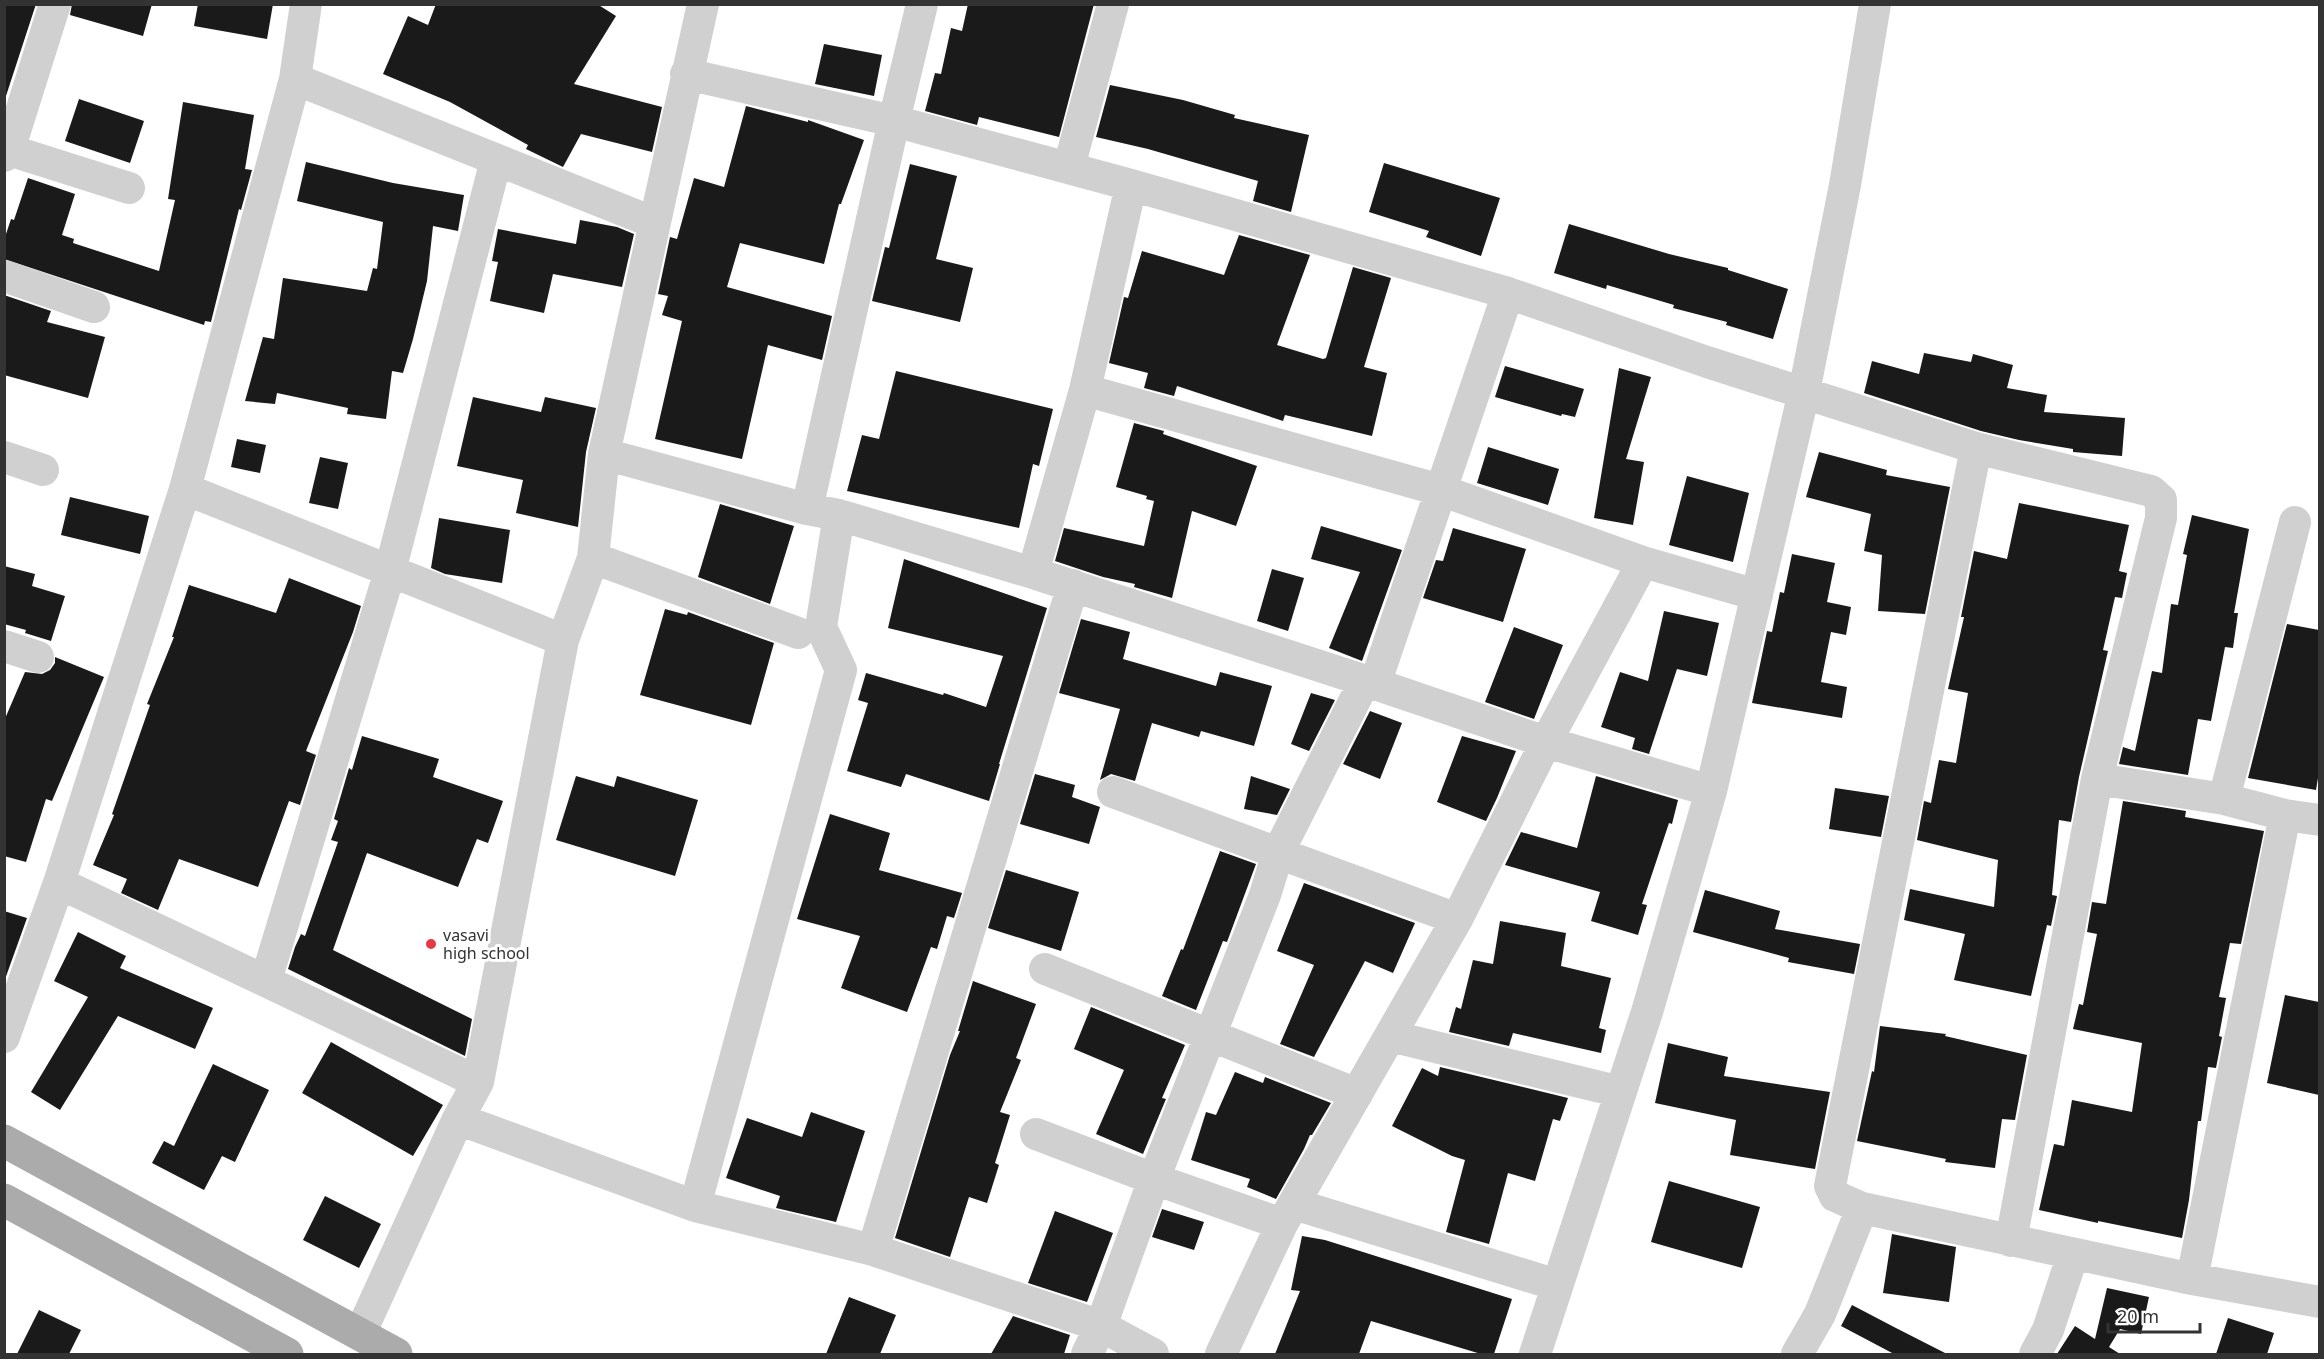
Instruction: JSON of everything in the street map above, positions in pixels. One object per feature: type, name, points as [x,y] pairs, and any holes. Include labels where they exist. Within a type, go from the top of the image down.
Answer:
[{"type":"main road","points":[[4,1142],[396,1354]]},
{"type":"main road","points":[[4,1200],[287,1354]]},
{"type":"street","points":[[54,4],[7,153],[129,188]]},
{"type":"street","points":[[4,1037],[59,883],[185,489],[295,79],[306,4]]},
{"type":"street","points":[[807,509],[922,4]]},
{"type":"street","points":[[1069,167],[1113,4]]},
{"type":"street","points":[[1535,1354],[1647,1012],[1711,791],[1804,392],[1845,185],[1875,4]]},
{"type":"street","points":[[360,1334],[458,1119],[478,1082],[562,640],[593,558],[604,453],[700,5]]},
{"type":"street","points":[[686,74],[894,121],[1069,167],[1508,293],[1707,362],[1976,448],[2151,490],[2161,500],[2161,518],[2097,779],[2012,1241]]},
{"type":"street","points":[[295,79],[655,223]]},
{"type":"street","points":[[266,980],[390,571],[496,160]]},
{"type":"street","points":[[1033,573],[1085,390],[1131,185]]},
{"type":"street","points":[[4,276],[94,307]]},
{"type":"street","points":[[1087,1354],[1101,1326],[1154,1179],[1264,895],[1278,853],[1370,682],[1508,293]]},
{"type":"street","points":[[1085,390],[1440,490],[1643,562],[1757,594]]},
{"type":"street","points":[[1976,448],[1830,1186],[1834,1196],[1862,1208],[2012,1241],[2192,1279],[2319,1302]]},
{"type":"street","points":[[604,453],[807,509],[839,515],[1073,585],[1546,742],[1711,791]]},
{"type":"street","points":[[4,457],[43,470]]},
{"type":"street","points":[[185,489],[562,640]]},
{"type":"street","points":[[696,1206],[841,670],[821,627],[839,515]]},
{"type":"street","points":[[2224,800],[2295,522]]},
{"type":"street","points":[[593,558],[798,633]]},
{"type":"street","points":[[1221,1354],[1288,1214],[1457,919],[1546,742],[1643,562]]},
{"type":"street","points":[[873,1250],[1073,585]]},
{"type":"street","points":[[4,646],[39,657]]},
{"type":"street","points":[[2097,779],[2224,800],[2285,815],[2319,820]]},
{"type":"street","points":[[1113,792],[1457,919]]},
{"type":"street","points":[[2192,1279],[2285,815]]},
{"type":"street","points":[[59,883],[478,1082]]},
{"type":"street","points":[[1045,969],[1357,1094]]},
{"type":"street","points":[[1390,1036],[1621,1092]]},
{"type":"street","points":[[458,1119],[696,1206],[873,1250],[1101,1326],[1153,1354]]},
{"type":"street","points":[[1036,1134],[1154,1179],[1557,1285]]},
{"type":"street","points":[[1797,1354],[1820,1314],[1862,1208]]},
{"type":"street","points":[[2035,1354],[2048,1330],[2073,1254]]},
{"type":"building","points":[[4,4],[36,4],[5,99],[4,99]]},
{"type":"building","points":[[72,4],[152,4],[143,36],[70,15]]},
{"type":"building","points":[[198,4],[273,4],[267,39],[194,26]]},
{"type":"building","points":[[436,4],[597,4],[616,16],[574,84],[662,107],[652,152],[581,134],[563,167],[526,149],[528,145],[450,102],[383,74],[408,16],[428,25]]},
{"type":"building","points":[[968,4],[1094,4],[1059,137],[979,117],[977,125],[925,111],[935,73],[941,74],[951,28],[962,31]]},
{"type":"building","points":[[824,44],[882,55],[874,96],[815,84]]},
{"type":"building","points":[[1110,85],[1183,100],[1235,115],[1234,118],[1309,135],[1291,212],[1253,201],[1258,181],[1148,149],[1096,137]]},
{"type":"building","points":[[79,99],[144,121],[130,163],[65,141]]},
{"type":"building","points":[[183,102],[254,115],[245,169],[252,170],[241,210],[239,209],[211,322],[205,321],[204,325],[4,259],[4,240],[11,219],[14,220],[28,178],[75,194],[62,235],[74,239],[73,243],[159,271],[175,200],[168,199]]},
{"type":"building","points":[[746,106],[808,122],[808,120],[864,140],[841,204],[839,204],[824,264],[740,243],[727,287],[832,316],[822,360],[768,345],[742,459],[655,439],[682,321],[662,315],[668,296],[658,294],[670,237],[677,239],[694,178],[724,187]]},
{"type":"building","points":[[306,162],[393,183],[464,195],[458,231],[433,226],[427,281],[413,339],[403,373],[392,371],[386,419],[347,414],[348,408],[277,393],[275,404],[245,401],[263,337],[274,339],[283,278],[367,291],[373,268],[377,269],[383,222],[297,201]]},
{"type":"building","points":[[1384,163],[1500,198],[1481,256],[1426,237],[1429,231],[1369,212]]},
{"type":"building","points":[[910,164],[957,176],[936,259],[973,268],[960,322],[872,301],[885,247],[889,248]]},
{"type":"building","points":[[580,220],[617,227],[634,234],[622,287],[553,274],[544,313],[490,301],[498,262],[492,261],[498,229],[576,244]]},
{"type":"building","points":[[1569,224],[1669,254],[1728,268],[1728,270],[1788,289],[1773,339],[1726,325],[1727,322],[1673,308],[1674,305],[1607,285],[1606,289],[1554,273]]},
{"type":"building","points":[[1239,235],[1310,255],[1277,345],[1323,359],[1326,358],[1353,267],[1391,278],[1364,367],[1387,373],[1372,436],[1285,415],[1283,421],[1177,386],[1174,396],[1144,388],[1148,373],[1109,363],[1124,297],[1128,298],[1142,251],[1224,275]]},
{"type":"building","points":[[4,295],[51,311],[47,322],[105,337],[88,398],[4,375]]},
{"type":"building","points":[[1924,353],[1971,362],[1973,354],[2013,365],[2007,388],[2047,395],[2044,412],[2125,418],[2122,456],[2073,452],[2073,449],[1981,431],[1864,393],[1872,361],[1919,374]]},
{"type":"building","points":[[1505,366],[1584,389],[1575,417],[1562,414],[1561,416],[1495,397]]},
{"type":"building","points":[[1619,368],[1651,377],[1626,459],[1644,462],[1633,525],[1594,518]]},
{"type":"building","points":[[896,371],[1053,409],[1039,466],[1033,464],[1019,528],[847,491],[862,435],[879,439]]},
{"type":"building","points":[[473,397],[541,412],[545,397],[596,408],[586,452],[578,527],[516,513],[523,480],[457,466]]},
{"type":"building","points":[[1134,423],[1164,431],[1163,434],[1257,466],[1236,526],[1192,511],[1172,598],[1134,587],[1135,584],[1103,577],[1055,561],[1064,528],[1144,546],[1154,501],[1146,499],[1147,496],[1116,487]]},
{"type":"building","points":[[237,439],[266,445],[260,473],[231,467]]},
{"type":"building","points":[[1488,447],[1559,469],[1548,505],[1477,483]]},
{"type":"building","points":[[1819,452],[1887,470],[1886,475],[1950,487],[1925,614],[1878,611],[1882,555],[1864,551],[1871,514],[1806,497]]},
{"type":"building","points":[[320,457],[348,463],[338,509],[309,503]]},
{"type":"building","points":[[1687,476],[1749,493],[1733,562],[1669,545]]},
{"type":"building","points":[[70,497],[149,516],[140,554],[61,535]]},
{"type":"building","points":[[2019,503],[2129,525],[2119,571],[2127,573],[2122,598],[2115,597],[2103,650],[2108,651],[2071,822],[2059,820],[2052,895],[2057,896],[2051,926],[2047,925],[2031,996],[1954,980],[1965,934],[1904,920],[1910,889],[1994,907],[1998,860],[1917,840],[1924,801],[1931,803],[1939,760],[1956,763],[1968,693],[1948,689],[1964,617],[1961,617],[1974,551],[2007,559]]},
{"type":"building","points":[[720,504],[794,526],[770,604],[698,577]]},
{"type":"building","points":[[2192,515],[2249,529],[2234,613],[2238,613],[2233,648],[2225,647],[2211,721],[2198,719],[2188,775],[2119,764],[2123,747],[2135,751],[2152,671],[2162,673],[2171,604],[2178,605],[2187,555],[2183,554]]},
{"type":"building","points":[[439,518],[510,530],[502,583],[445,574],[431,568]]},
{"type":"building","points":[[1321,526],[1402,550],[1362,661],[1329,648],[1360,572],[1311,559]]},
{"type":"building","points":[[1453,528],[1526,549],[1503,622],[1423,598],[1436,560],[1443,561]]},
{"type":"building","points":[[1792,554],[1835,563],[1827,602],[1851,607],[1846,635],[1831,632],[1821,682],[1847,687],[1842,718],[1752,703],[1767,631],[1772,632],[1780,592],[1784,593]]},
{"type":"building","points":[[904,559],[1047,608],[989,801],[906,774],[901,787],[847,771],[868,703],[858,700],[866,673],[943,695],[944,693],[986,707],[1003,656],[888,628]]},
{"type":"building","points":[[4,566],[35,574],[32,586],[65,596],[51,641],[25,633],[26,630],[4,624]]},
{"type":"building","points":[[1272,569],[1304,578],[1288,631],[1257,621]]},
{"type":"building","points":[[289,578],[361,606],[306,751],[316,755],[300,805],[289,801],[258,887],[179,859],[158,910],[121,893],[127,879],[93,865],[114,815],[112,814],[150,705],[147,704],[174,637],[172,637],[189,585],[276,613]]},
{"type":"building","points":[[665,609],[687,615],[688,612],[774,643],[751,725],[640,695]]},
{"type":"building","points":[[1664,611],[1719,623],[1707,676],[1677,669],[1649,754],[1632,749],[1635,738],[1601,727],[1620,672],[1648,681]]},
{"type":"building","points":[[1081,619],[1130,632],[1123,659],[1216,686],[1220,672],[1272,686],[1254,746],[1201,731],[1199,737],[1152,723],[1135,781],[1111,774],[1100,780],[1120,709],[1059,693]]},
{"type":"building","points":[[2287,624],[2319,630],[2319,772],[2316,790],[2248,778]]},
{"type":"building","points":[[1514,627],[1563,645],[1534,719],[1485,702]]},
{"type":"building","points":[[55,657],[104,677],[52,801],[46,799],[26,862],[4,856],[4,721],[25,672],[42,674],[50,670],[55,663]]},
{"type":"building","points":[[1311,693],[1335,700],[1309,751],[1291,744]]},
{"type":"building","points":[[1370,711],[1402,723],[1380,779],[1343,764]]},
{"type":"building","points":[[362,736],[439,759],[433,777],[503,801],[488,843],[477,839],[458,887],[367,853],[333,950],[472,1019],[465,1056],[288,969],[301,934],[305,936],[338,842],[331,840],[338,821],[334,819],[349,768],[352,770]]},
{"type":"building","points":[[1462,736],[1516,751],[1486,821],[1437,802]]},
{"type":"building","points":[[1035,774],[1075,785],[1072,797],[1100,807],[1089,844],[1020,824]]},
{"type":"building","points":[[576,776],[614,787],[617,776],[698,800],[675,876],[556,840]]},
{"type":"building","points":[[1251,776],[1290,789],[1277,815],[1244,809]]},
{"type":"building","points":[[1596,776],[1678,800],[1672,824],[1669,823],[1642,904],[1647,905],[1638,935],[1591,921],[1600,892],[1505,865],[1521,832],[1577,848]]},
{"type":"building","points":[[1835,788],[1889,796],[1881,837],[1829,829]]},
{"type":"building","points":[[2123,801],[2186,811],[2185,817],[2264,831],[2241,944],[2230,943],[2219,997],[2226,998],[2219,1036],[2222,1037],[2216,1068],[2208,1067],[2182,1238],[2039,1210],[2054,1144],[2064,1146],[2072,1100],[2132,1112],[2142,1043],[2073,1029],[2079,1004],[2083,1005],[2097,934],[2087,932],[2092,902],[2106,904]]},
{"type":"building","points":[[830,814],[890,833],[879,870],[962,893],[954,918],[947,916],[937,949],[931,947],[907,1012],[841,988],[860,936],[797,919]]},
{"type":"building","points":[[1220,851],[1256,864],[1227,942],[1223,941],[1196,1010],[1162,996],[1181,949],[1183,950]]},
{"type":"building","points":[[1006,870],[1079,892],[1061,951],[988,928]]},
{"type":"building","points":[[1304,883],[1415,923],[1393,973],[1365,961],[1314,1057],[1280,1044],[1314,965],[1277,951]]},
{"type":"building","points":[[1705,890],[1780,911],[1775,929],[1860,944],[1854,974],[1788,962],[1789,958],[1693,932]]},
{"type":"building","points":[[4,911],[27,918],[4,982]]},
{"type":"building","points":[[1500,921],[1566,933],[1561,966],[1611,978],[1599,1028],[1606,1030],[1601,1053],[1513,1033],[1509,1046],[1449,1032],[1456,1007],[1461,1009],[1473,960],[1493,964]]},
{"type":"building","points":[[78,932],[126,956],[120,968],[213,1008],[195,1049],[118,1016],[60,1110],[31,1092],[88,997],[54,981]]},
{"type":"building","points":[[973,981],[1036,1004],[1016,1058],[1021,1060],[1000,1112],[1010,1115],[995,1163],[999,1165],[987,1203],[969,1197],[950,1257],[895,1238],[950,1055],[960,1031],[958,1031]]},
{"type":"building","points":[[2285,995],[2319,1002],[2319,1095],[2267,1083]]},
{"type":"building","points":[[1091,1007],[1185,1045],[1162,1098],[1166,1099],[1143,1154],[1096,1134],[1124,1070],[1074,1049]]},
{"type":"building","points":[[1880,1026],[1946,1034],[1945,1036],[2027,1055],[2015,1120],[2002,1119],[1995,1168],[1945,1162],[1946,1159],[1857,1141],[1872,1071],[1874,1072]]},
{"type":"building","points":[[331,1042],[443,1105],[413,1156],[302,1093]]},
{"type":"building","points":[[1668,1043],[1728,1057],[1724,1076],[1830,1092],[1815,1169],[1730,1155],[1736,1120],[1655,1103]]},
{"type":"building","points":[[213,1064],[269,1090],[235,1162],[222,1156],[204,1190],[152,1163],[164,1141],[174,1146]]},
{"type":"building","points":[[1440,1067],[1568,1098],[1560,1121],[1553,1119],[1535,1181],[1508,1173],[1489,1244],[1446,1232],[1465,1160],[1452,1156],[1392,1126],[1422,1068],[1438,1076]]},
{"type":"building","points":[[1235,1072],[1263,1083],[1265,1077],[1331,1103],[1310,1135],[1276,1199],[1247,1187],[1250,1179],[1191,1160],[1206,1112],[1216,1115]]},
{"type":"building","points":[[811,1112],[865,1131],[836,1222],[776,1208],[780,1196],[726,1178],[747,1118],[802,1137]]},
{"type":"building","points":[[1669,1181],[1760,1207],[1742,1268],[1651,1242]]},
{"type":"building","points":[[325,1196],[381,1224],[359,1268],[303,1240]]},
{"type":"building","points":[[1162,1209],[1204,1222],[1194,1250],[1152,1237]]},
{"type":"building","points":[[1055,1211],[1113,1233],[1087,1302],[1028,1283]]},
{"type":"building","points":[[1892,1234],[1956,1247],[1949,1302],[1883,1293]]},
{"type":"building","points":[[1302,1236],[1325,1240],[1512,1299],[1494,1354],[1481,1354],[1371,1321],[1359,1354],[1275,1354],[1300,1291],[1291,1290]]},
{"type":"building","points":[[2107,1288],[2149,1297],[2141,1334],[2120,1329],[2109,1347],[2120,1354],[2057,1354],[2075,1326],[2095,1339]]},
{"type":"building","points":[[849,1297],[896,1315],[880,1354],[826,1354]]},
{"type":"building","points":[[1852,1305],[1947,1354],[1894,1354],[1841,1326]]},
{"type":"building","points":[[39,1310],[81,1330],[69,1354],[17,1354]]},
{"type":"building","points":[[1013,1316],[1070,1335],[1064,1354],[991,1354]]},
{"type":"building","points":[[2228,1318],[2274,1333],[2267,1354],[2216,1354]]},
{"type":"place","name":"vasavi high school","points":[[431,944]]}]
